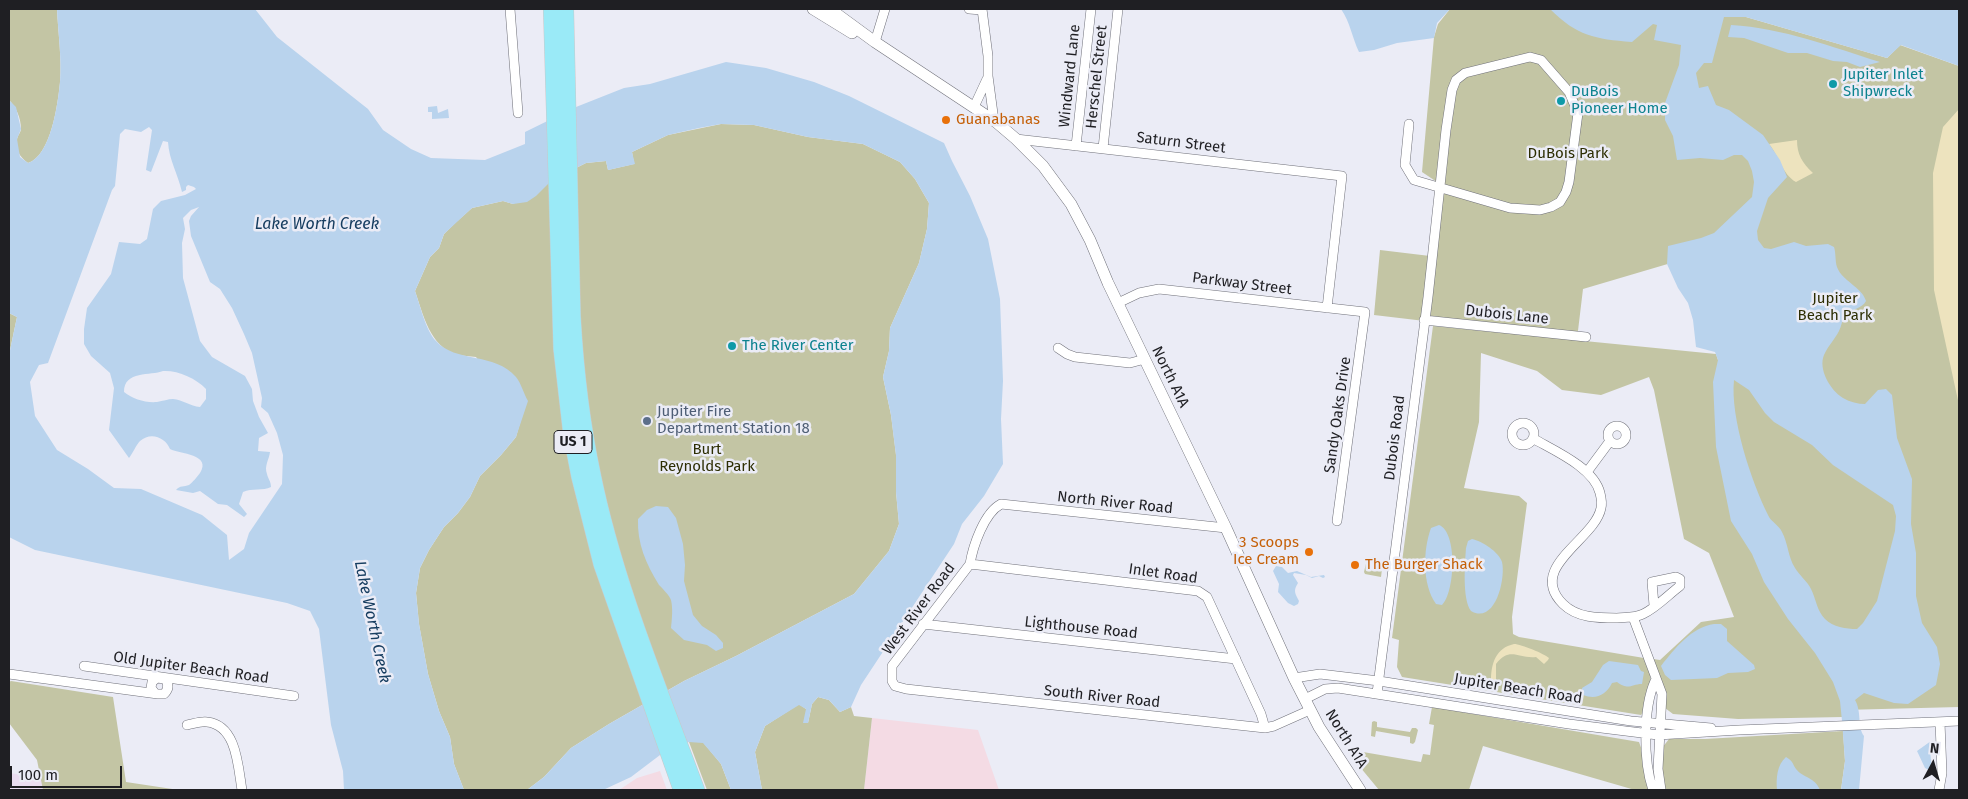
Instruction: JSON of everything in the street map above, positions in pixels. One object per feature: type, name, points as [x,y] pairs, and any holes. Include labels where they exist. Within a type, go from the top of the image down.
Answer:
[{"type":"main road","name":"US 1","points":[[552,9],[553,108],[561,349],[572,436],[581,486],[601,564],[677,756],[697,790]]},
{"type":"main road","name":"US 1","points":[[566,9],[575,350],[593,475],[650,684]]},
{"type":"main road","name":"US 1","points":[[677,756],[681,790]]},
{"type":"street","points":[[510,9],[518,113]]},
{"type":"street","name":"North A1A","points":[[813,9],[862,38],[875,42]]},
{"type":"street","name":"North A1A","points":[[830,9],[875,42],[994,121],[1016,139],[1043,166],[1071,204],[1090,240],[1144,359],[1226,528],[1294,678],[1324,734],[1360,790]]},
{"type":"street","points":[[875,42],[885,9]]},
{"type":"street","points":[[970,9],[982,10],[994,121]]},
{"type":"street","name":"Windward Lane","points":[[1076,146],[1091,9]]},
{"type":"street","name":"Herschel Street","points":[[1103,148],[1118,9]]},
{"type":"street","name":"Dubois Road","points":[[1377,693],[1446,130],[1452,90],[1456,80],[1465,73],[1530,57],[1541,60],[1569,92],[1578,113],[1569,182],[1560,202],[1540,210],[1510,208],[1440,186]]},
{"type":"street","points":[[974,106],[988,76]]},
{"type":"street","points":[[1409,124],[1405,165],[1414,180],[1440,186]]},
{"type":"street","name":"Saturn Street","points":[[1016,139],[1342,176],[1327,308]]},
{"type":"street","name":"Parkway Street","points":[[1118,303],[1139,293],[1159,289],[1365,312]]},
{"type":"street","name":"Sandy Oaks Drive","points":[[1337,522],[1365,312]]},
{"type":"street","name":"Dubois Lane","points":[[1424,320],[1586,337]]},
{"type":"street","points":[[1058,348],[1075,357],[1130,363],[1144,359]]},
{"type":"street","points":[[1534,439],[1587,472],[1598,485],[1601,508],[1588,531],[1562,557],[1553,576],[1555,589],[1561,601],[1576,613],[1602,618],[1633,617],[1644,614],[1654,605]]},
{"type":"street","points":[[1587,472],[1610,441]]},
{"type":"street","name":"North River Road","points":[[1000,504],[1226,528]]},
{"type":"street","name":"West River Road","points":[[892,680],[892,666],[970,564],[973,546],[989,515],[1000,504]]},
{"type":"street","name":"Inlet Road","points":[[970,564],[1198,591],[1208,597],[1261,714],[1264,728]]},
{"type":"street","points":[[1633,617],[1655,680],[1662,694],[1658,735],[1658,768],[1662,790]]},
{"type":"street","name":"Lighthouse Road","points":[[923,624],[1236,659]]},
{"type":"street","name":"Old Jupiter Beach Road","points":[[84,666],[294,696]]},
{"type":"street","name":"Old Jupiter Beach Road","points":[[9,674],[155,693]]},
{"type":"street","name":"Jupiter Beach Road","points":[[1294,678],[1320,674],[1379,681],[1647,723],[1739,730]]},
{"type":"street","points":[[160,677],[167,681],[168,689],[164,694],[155,693],[151,685],[154,679],[160,677]]},
{"type":"street","name":"South River Road","points":[[892,680],[895,686],[906,689],[1264,728],[1274,726],[1310,710]]},
{"type":"street","points":[[1653,790],[1650,782],[1646,734],[1649,694],[1655,680]]},
{"type":"street","name":"Jupiter Beach Road","points":[[1305,699],[1325,689],[1338,688],[1569,724],[1671,736],[1739,730],[1959,721]]},
{"type":"street","points":[[187,725],[205,721],[217,724],[224,729],[230,737],[235,753],[242,790]]},
{"type":"street","points":[[1939,790],[1942,773],[1940,722]]},
{"type":"shaded area","points":[[872,718],[978,730],[999,790],[864,790]]},
{"type":"shaded area","points":[[660,771],[667,790],[619,790],[637,778]]},
{"type":"shaded area","points":[[9,773],[50,779],[57,790],[9,790]]},
{"type":"green space","points":[[9,9],[57,9],[60,73],[55,115],[48,140],[36,158],[28,163],[20,156],[17,150],[17,139],[21,129],[20,121],[16,109],[9,100]]},
{"type":"green space","points":[[1450,9],[1661,9],[1724,17],[1746,17],[1887,58],[1900,45],[1959,66],[1959,707],[1843,710],[1843,717],[1738,719],[1673,714],[1665,708],[1653,659],[1660,660],[1701,622],[1734,617],[1709,553],[1684,539],[1654,390],[1649,377],[1601,395],[1562,390],[1537,371],[1481,353],[1479,422],[1464,488],[1519,496],[1527,503],[1512,617],[1513,634],[1519,637],[1644,658],[1651,683],[1646,693],[1644,711],[1641,715],[1402,677],[1397,667],[1399,640],[1392,638],[1433,326],[1716,354],[1718,360],[1720,352],[1671,263],[1583,289],[1577,339],[1374,315],[1380,250],[1430,256],[1437,182],[1422,172],[1434,37],[1438,24]]},
{"type":"green space","name":"Burt Reynolds Park","points":[[721,124],[754,125],[808,137],[863,144],[900,162],[915,179],[929,203],[927,229],[919,263],[890,328],[889,351],[883,377],[891,415],[896,455],[896,492],[899,524],[889,551],[854,594],[684,681],[609,724],[571,748],[544,777],[527,790],[464,790],[454,764],[450,737],[439,711],[428,674],[419,624],[416,593],[420,568],[429,550],[444,527],[470,497],[480,476],[516,437],[521,419],[476,357],[457,355],[440,345],[429,329],[415,291],[430,257],[439,248],[444,234],[472,208],[503,201],[513,204],[552,180],[586,163],[606,161],[608,170],[634,164],[632,152],[668,135]]},
{"type":"green space","points":[[9,313],[17,317],[9,355]]},
{"type":"green space","points":[[1367,559],[1383,561],[1381,577],[1365,574]]},
{"type":"green space","points":[[9,682],[113,697],[126,782],[179,790],[43,790],[37,760],[9,723]]},
{"type":"green space","points":[[818,697],[829,700],[840,712],[851,707],[854,716],[872,718],[864,790],[762,790],[755,752],[765,726],[799,704],[806,709],[808,723],[812,704]]},
{"type":"green space","points":[[1432,707],[1639,742],[1644,756],[1649,790],[1635,790],[1483,746],[1469,790],[1379,790],[1360,767],[1363,752],[1421,762],[1423,754],[1430,755],[1434,725],[1429,724]]},
{"type":"green space","points":[[1372,722],[1377,722],[1377,727],[1410,732],[1412,728],[1416,728],[1418,730],[1415,742],[1413,744],[1410,743],[1410,737],[1376,731],[1375,737],[1371,736]]},
{"type":"green space","points":[[1843,731],[1845,761],[1841,790],[1665,790],[1662,779],[1662,748],[1669,739],[1705,739]]},
{"type":"green space","points":[[689,742],[703,742],[721,764],[731,790],[707,790]]},
{"type":"sand","points":[[1959,109],[1959,405],[1934,290],[1933,173],[1943,127]]},
{"type":"sand","points":[[1797,140],[1801,158],[1813,173],[1796,182],[1784,170],[1769,144]]},
{"type":"sand","points":[[1514,644],[1549,658],[1544,664],[1536,657],[1514,654],[1506,656],[1496,664],[1496,685],[1491,681],[1492,668],[1496,657],[1503,649]]},
{"type":"water","name":"Lake Worth Creek","points":[[57,9],[255,9],[277,37],[368,109],[383,130],[411,149],[431,158],[485,160],[525,144],[525,132],[576,107],[624,88],[650,84],[726,62],[766,68],[814,82],[849,96],[944,143],[970,196],[988,239],[1000,299],[1003,381],[1001,419],[1003,464],[984,496],[962,524],[954,544],[861,685],[851,707],[840,712],[829,700],[818,697],[812,704],[808,723],[803,723],[806,709],[799,705],[765,726],[755,752],[762,790],[731,790],[721,764],[703,743],[689,742],[664,752],[631,777],[603,790],[527,790],[544,777],[571,748],[609,724],[684,681],[854,594],[889,551],[899,524],[896,492],[896,455],[891,415],[883,377],[889,351],[890,328],[919,263],[927,229],[929,203],[915,179],[900,162],[863,144],[808,137],[754,125],[721,124],[668,135],[632,152],[635,164],[608,170],[606,161],[586,163],[552,180],[527,202],[513,204],[503,201],[472,208],[444,234],[439,248],[430,257],[415,291],[432,337],[444,348],[486,360],[507,369],[518,379],[528,401],[516,437],[480,476],[470,497],[444,527],[420,568],[416,593],[419,624],[428,674],[439,711],[450,737],[454,764],[464,790],[344,790],[343,771],[331,725],[319,629],[310,611],[287,603],[35,550],[9,537],[9,355],[17,317],[9,313],[9,100],[16,107],[21,129],[17,139],[20,157],[28,163],[36,158],[48,140],[55,115],[60,73]],"holes":[[[149,127],[152,130],[146,170],[151,172],[163,141],[168,142],[170,155],[182,192],[186,190],[188,185],[196,189],[185,195],[161,201],[153,209],[147,239],[140,244],[119,242],[111,274],[87,308],[84,344],[91,356],[110,373],[114,388],[109,430],[129,458],[144,438],[153,436],[162,439],[170,449],[198,458],[202,462],[203,467],[195,479],[189,485],[176,490],[193,493],[200,491],[218,504],[227,505],[244,517],[247,514],[239,504],[243,492],[271,487],[266,471],[270,452],[258,451],[259,438],[268,433],[259,417],[253,401],[252,389],[245,376],[212,357],[200,341],[183,278],[182,243],[185,229],[183,218],[191,210],[199,207],[189,221],[191,236],[210,282],[220,289],[232,308],[252,353],[262,398],[261,407],[268,413],[277,433],[283,455],[282,484],[249,533],[244,549],[229,560],[227,535],[202,515],[141,489],[114,488],[57,450],[35,416],[30,382],[39,365],[48,363],[115,186],[120,134],[125,129],[141,132]],[[163,371],[186,376],[197,381],[206,389],[206,399],[200,407],[173,399],[157,402],[144,401],[135,399],[124,392],[125,385],[133,377]]]},
{"type":"water","points":[[1341,9],[1450,9],[1437,23],[1434,38],[1397,43],[1374,50],[1359,52],[1347,19]]},
{"type":"water","points":[[1550,9],[1959,9],[1959,66],[1901,45],[1887,58],[1746,17],[1724,17],[1712,63],[1704,63],[1696,73],[1699,88],[1708,86],[1716,105],[1729,110],[1763,135],[1780,160],[1787,177],[1768,198],[1757,231],[1758,240],[1764,248],[1771,249],[1794,242],[1806,246],[1828,244],[1834,247],[1836,265],[1840,272],[1864,296],[1866,301],[1864,304],[1844,317],[1839,331],[1824,355],[1824,373],[1834,390],[1851,402],[1865,404],[1878,390],[1886,389],[1892,395],[1897,438],[1912,479],[1911,524],[1916,553],[1916,596],[1922,623],[1937,647],[1940,664],[1936,685],[1908,704],[1894,703],[1864,693],[1855,700],[1864,736],[1859,790],[1841,790],[1845,761],[1840,701],[1833,682],[1815,653],[1788,619],[1764,582],[1752,554],[1731,521],[1716,447],[1713,382],[1718,360],[1715,352],[1696,347],[1693,320],[1688,303],[1678,288],[1667,264],[1668,246],[1714,233],[1752,197],[1754,182],[1752,171],[1748,161],[1742,155],[1734,155],[1723,160],[1700,158],[1677,160],[1673,136],[1665,120],[1665,103],[1679,65],[1681,45],[1654,40],[1657,25],[1653,24],[1632,42],[1597,37],[1578,31]],"holes":[[[1734,380],[1749,390],[1765,413],[1774,422],[1812,445],[1833,465],[1893,505],[1896,516],[1895,531],[1877,601],[1857,629],[1836,626],[1822,616],[1811,589],[1793,564],[1782,532],[1769,517],[1761,501],[1743,449],[1735,412]]]},
{"type":"water","points":[[1731,25],[1788,34],[1880,62],[1860,67],[1847,62],[1833,61],[1807,53],[1788,53],[1744,38],[1728,37]]},
{"type":"water","points":[[437,106],[438,113],[448,109],[449,118],[432,119],[432,112],[428,112],[428,107]]},
{"type":"water","points":[[656,506],[668,507],[676,518],[683,544],[684,581],[693,615],[702,626],[716,635],[723,643],[723,648],[716,651],[707,645],[684,640],[671,628],[671,600],[659,585],[650,569],[643,553],[638,528],[638,519],[647,510]]},
{"type":"water","points":[[1439,525],[1445,530],[1452,550],[1450,588],[1442,605],[1436,604],[1431,596],[1425,567],[1426,546],[1431,528]]},
{"type":"water","points":[[1472,539],[1494,551],[1502,562],[1503,570],[1497,598],[1487,612],[1479,614],[1471,611],[1465,589],[1466,548],[1468,541]]},
{"type":"water","points":[[1276,566],[1282,567],[1288,573],[1297,571],[1311,577],[1324,575],[1325,577],[1312,578],[1294,573],[1293,575],[1298,583],[1295,592],[1299,601],[1294,606],[1288,603],[1278,592],[1279,584],[1273,571]]},
{"type":"water","points":[[1721,624],[1727,629],[1727,641],[1754,665],[1755,669],[1748,672],[1728,673],[1717,678],[1671,680],[1665,675],[1661,666],[1678,646],[1698,629]]},
{"type":"water","points":[[1609,661],[1638,665],[1641,671],[1644,672],[1642,684],[1627,687],[1617,682],[1612,683],[1607,691],[1596,697],[1583,695],[1582,688],[1592,682],[1603,665]]},
{"type":"water","points":[[1931,741],[1934,742],[1934,749],[1930,752],[1932,768],[1929,770],[1925,768],[1917,751]]},
{"type":"water","points":[[1786,757],[1799,772],[1815,782],[1820,790],[1777,790],[1778,772]]},
{"type":"place","name":"Jupiter Inlet Shipwreck","points":[[1833,84]]},
{"type":"place","name":"DuBois Pioneer Home","points":[[1561,101]]},
{"type":"place","name":"Guanabanas","points":[[946,120]]},
{"type":"place","name":"The River Center","points":[[732,346]]},
{"type":"place","name":"Jupiter Fire Department Station 18","points":[[647,421]]},
{"type":"place","name":"3 Scoops Ice Cream","points":[[1309,552]]},
{"type":"place","name":"The Burger Shack","points":[[1355,565]]},
{"type":"park label","name":"DuBois Park","points":[[1568,154]]},
{"type":"park label","name":"Jupiter Beach Park","points":[[1835,308]]}]
